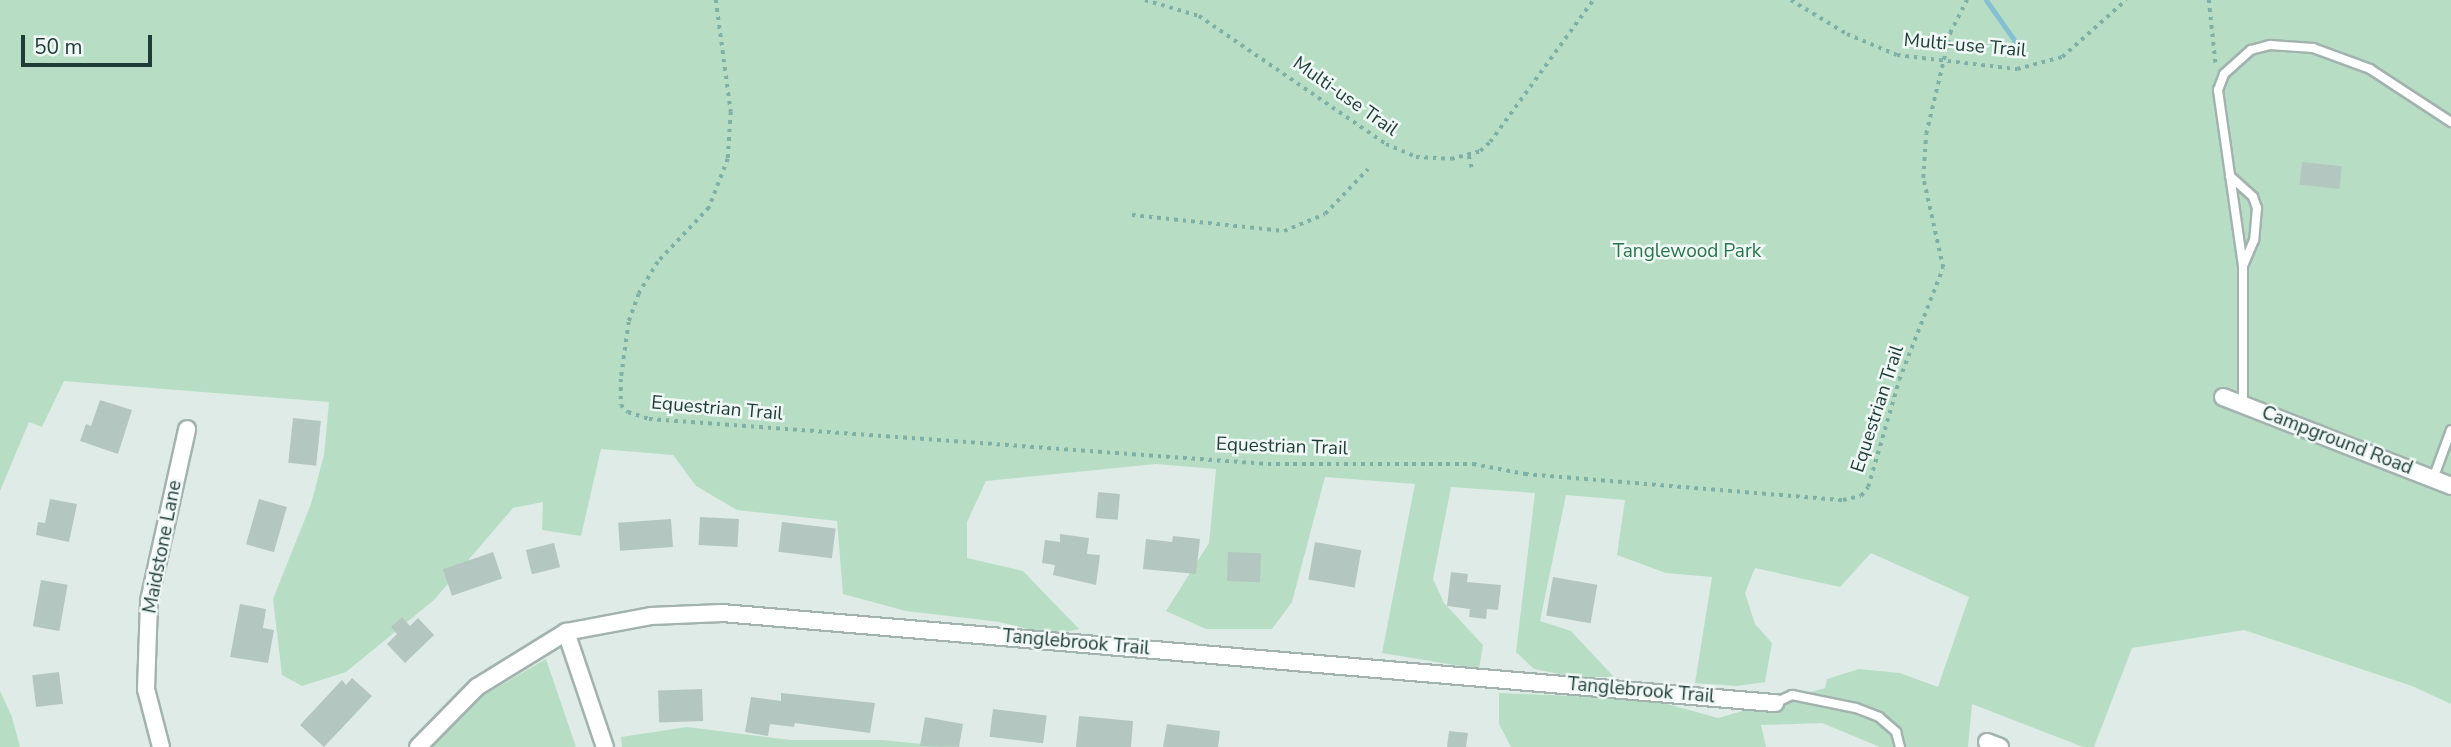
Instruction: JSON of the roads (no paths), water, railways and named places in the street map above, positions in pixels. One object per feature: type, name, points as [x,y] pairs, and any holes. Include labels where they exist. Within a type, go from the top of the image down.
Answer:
[{"type":"street","name":"Campground Road","points":[[2223,397],[2451,486]]},
{"type":"street","name":"Maidstone Lane","points":[[161,747],[146,689],[149,601],[187,429]]},
{"type":"street","name":"Tanglebrook Trail","points":[[418,747],[477,687],[566,632],[651,616],[722,613],[1775,703]]},
{"type":"street","points":[[566,632],[605,747]]},
{"type":"lane","points":[[2243,405],[2242,266],[2218,90],[2224,74],[2252,50],[2270,45],[2297,45],[2350,59],[2451,122]]},
{"type":"lane","points":[[2230,176],[2253,197],[2257,208],[2254,240],[2242,266]]},
{"type":"lane","points":[[2433,479],[2451,430]]},
{"type":"lane","points":[[1775,703],[1792,695],[1856,708],[1896,732],[1900,747]]},
{"type":"waterway","points":[[1986,0],[2022,51]]},
{"type":"park label","name":"Tanglewood Park","points":[[1687,252]]}]
